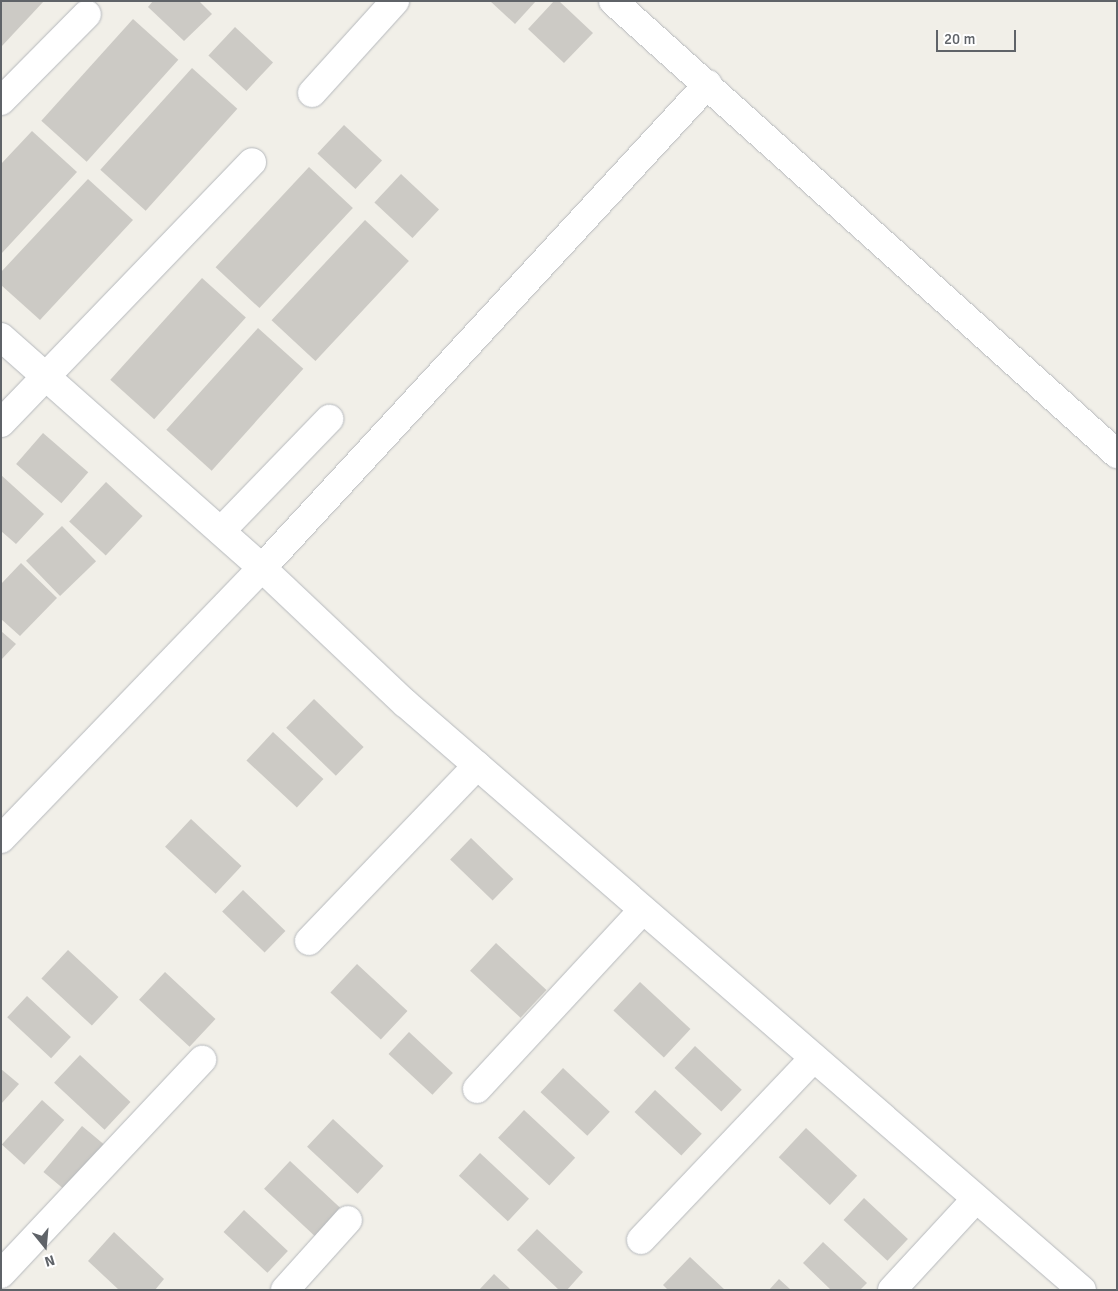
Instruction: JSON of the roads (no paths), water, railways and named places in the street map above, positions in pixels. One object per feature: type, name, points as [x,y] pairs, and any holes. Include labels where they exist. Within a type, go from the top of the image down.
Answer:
[{"type":"street","points":[[312,93],[395,1]]},
{"type":"street","points":[[613,1],[708,84],[1117,454]]},
{"type":"street","points":[[1,101],[87,14]]},
{"type":"street","points":[[1,839],[262,568],[708,84]]},
{"type":"street","points":[[1,423],[44,375],[252,162]]},
{"type":"street","points":[[1,337],[262,568],[405,703],[1082,1290]]},
{"type":"street","points":[[221,531],[329,419]]},
{"type":"street","points":[[309,941],[477,766]]},
{"type":"street","points":[[477,1089],[643,910]]},
{"type":"street","points":[[641,1240],[814,1058]]},
{"type":"street","points":[[1,1274],[202,1060]]},
{"type":"street","points":[[892,1290],[976,1198]]},
{"type":"street","points":[[285,1290],[348,1220]]}]
